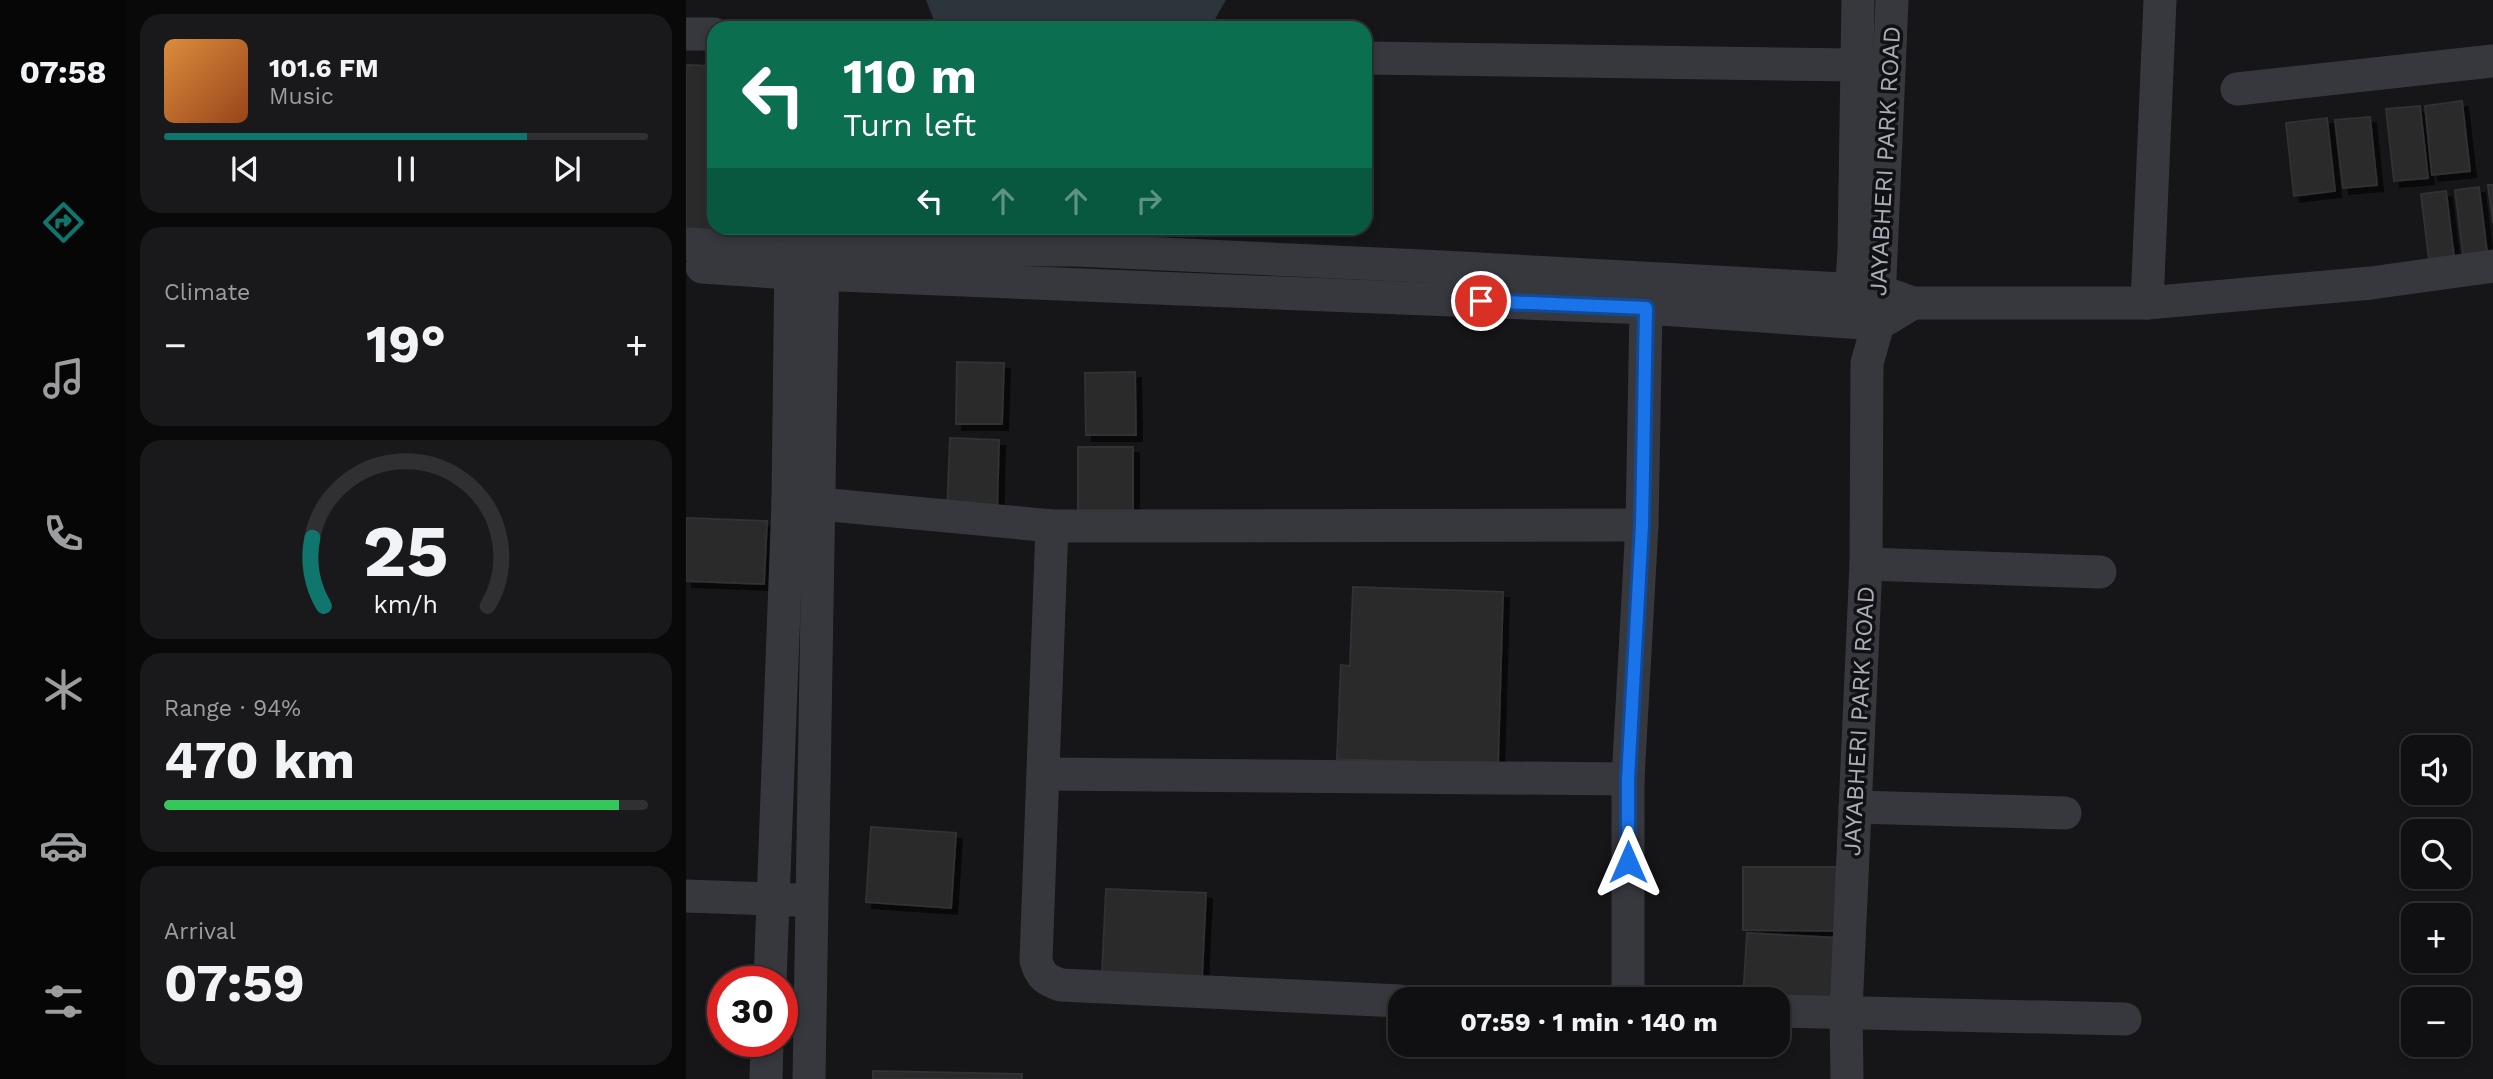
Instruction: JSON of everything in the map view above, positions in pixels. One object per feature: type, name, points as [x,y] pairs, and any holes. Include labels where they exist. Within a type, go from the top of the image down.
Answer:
[{"type":"street","name":"JAYABHERI PARK ROAD","points":[[1858,0],[1854,250],[1865,290]]},
{"type":"street","name":"JAYABHERI PARK ROAD","points":[[1847,1079],[1846,1011],[1866,564],[1867,363],[1863,323],[1892,0]]},
{"type":"street","points":[[2147,303],[2160,0]]},
{"type":"street","points":[[686,33],[707,34]]},
{"type":"street","points":[[1372,58],[1855,65]]},
{"type":"street","points":[[2237,89],[2493,61]]},
{"type":"street","points":[[686,244],[806,261],[1646,308],[1863,323],[1913,303]]},
{"type":"street","points":[[686,266],[1077,250],[1865,290],[1913,303],[2147,303],[2371,283],[2493,266]]},
{"type":"street","points":[[806,261],[802,502],[812,900],[809,1079]]},
{"type":"street","points":[[1628,987],[1628,779],[1642,525],[1646,308]]},
{"type":"street","points":[[802,502],[1052,526],[1642,525]]},
{"type":"street","points":[[770,966],[802,502]]},
{"type":"street","points":[[1052,526],[1036,960],[1039,973],[1044,979],[1061,985],[1388,1000]]},
{"type":"street","points":[[1866,564],[2099,572]]},
{"type":"street","points":[[1044,774],[1628,779]]},
{"type":"street","points":[[1855,807],[2065,813]]},
{"type":"street","points":[[686,896],[812,900]]},
{"type":"street","points":[[1790,1011],[2124,1019]]},
{"type":"street","points":[[766,1079],[767,1057]]},
{"type":"shaded area","points":[[926,0],[1226,0],[1214,21],[934,21]]},
{"type":"building","points":[[686,65],[707,66],[707,232],[686,231]]},
{"type":"building","points":[[2462,101],[2470,171],[2432,175],[2425,106]]},
{"type":"building","points":[[2420,106],[2428,178],[2394,181],[2386,109]]},
{"type":"building","points":[[2370,117],[2377,185],[2343,188],[2335,120]]},
{"type":"building","points":[[2327,118],[2335,191],[2294,196],[2286,123]]},
{"type":"building","points":[[2488,185],[2493,185],[2493,223]]},
{"type":"building","points":[[2479,187],[2488,260],[2464,263],[2455,190]]},
{"type":"building","points":[[2446,191],[2455,265],[2430,268],[2421,194]]},
{"type":"building","points":[[957,362],[1004,363],[1002,424],[956,424]]},
{"type":"building","points":[[1135,372],[1136,435],[1086,435],[1085,373]]},
{"type":"building","points":[[950,438],[999,440],[997,514],[947,512]]},
{"type":"building","points":[[1078,447],[1133,447],[1133,513],[1078,512]]},
{"type":"building","points":[[686,518],[767,521],[764,584],[686,581]]},
{"type":"building","points":[[1353,587],[1503,592],[1498,764],[1337,759],[1341,665],[1350,666]]},
{"type":"building","points":[[871,827],[956,833],[951,908],[866,902]]},
{"type":"building","points":[[1743,867],[1841,867],[1840,931],[1743,930]]},
{"type":"building","points":[[1106,889],[1206,893],[1202,978],[1102,973]]},
{"type":"building","points":[[1747,933],[1839,938],[1836,1005],[1790,1000],[1790,987],[1744,987]]},
{"type":"building","points":[[873,1071],[1022,1074],[1022,1079],[873,1079]]},
{"type":"route","points":[[1481,301],[1646,308],[1642,525],[1628,779],[1628,862]]}]
